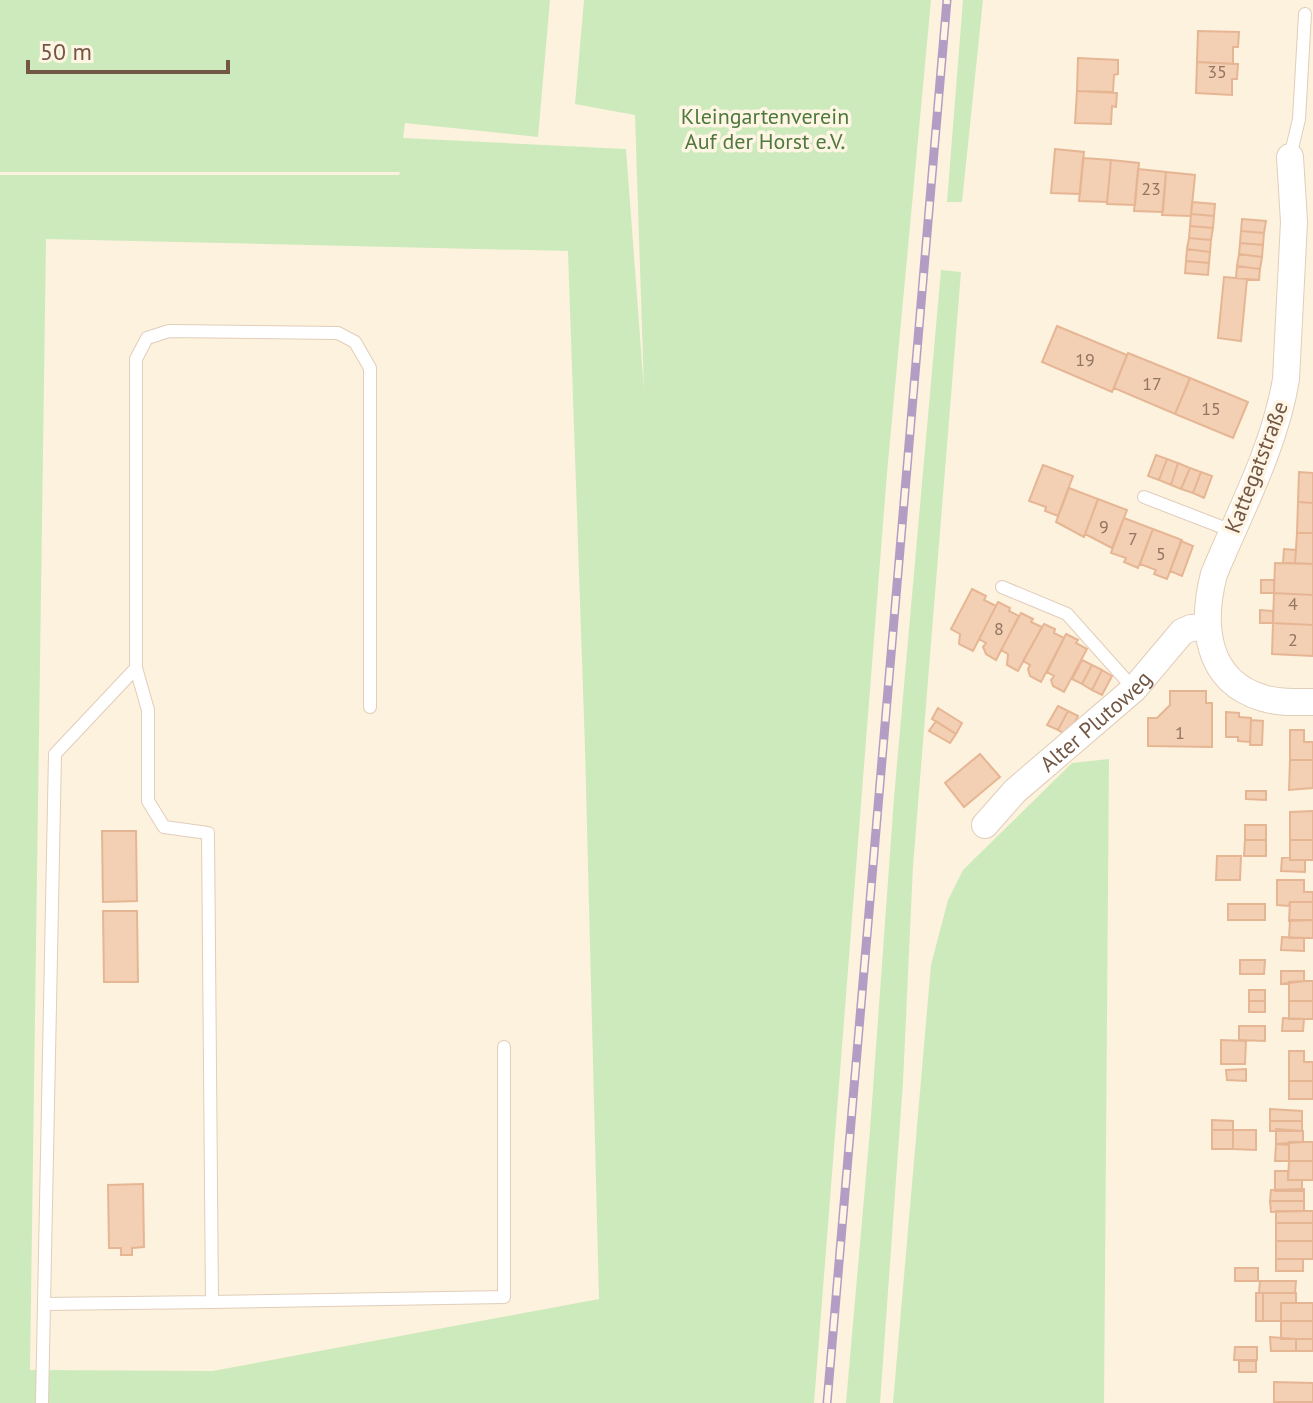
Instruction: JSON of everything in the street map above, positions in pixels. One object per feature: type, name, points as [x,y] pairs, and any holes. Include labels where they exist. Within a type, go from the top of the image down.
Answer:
[{"type":"street","name":"Kattegatstraße","points":[[1290,157],[1294,222],[1286,379],[1274,429],[1214,574],[1206,627],[1218,663],[1238,687],[1264,699],[1313,702]]},
{"type":"street","name":"Alter Plutoweg","points":[[985,825],[1015,791],[1134,689],[1182,632],[1206,627]]},
{"type":"lane","points":[[1290,157],[1299,119],[1305,14]]},
{"type":"lane","points":[[212,1302],[208,833],[164,827],[148,801],[148,710],[136,668],[136,359],[147,338],[169,331],[338,333],[355,342],[370,368],[370,707]]},
{"type":"lane","points":[[1144,497],[1232,531]]},
{"type":"lane","points":[[1002,587],[1067,614],[1134,689]]},
{"type":"lane","points":[[42,1403],[55,754],[136,668]]},
{"type":"lane","points":[[44,1304],[504,1297],[504,1047]]},
{"type":"green space","name":"Kleingartenverein Auf der Horst e.V.","points":[[0,0],[550,0],[538,137],[405,123],[403,138],[626,149],[644,390],[635,115],[575,104],[584,0],[931,0],[887,473],[814,1403],[0,1403],[0,175],[399,175],[400,172],[0,172]],"holes":[[[46,239],[568,251],[599,1299],[213,1371],[30,1370]]]},
{"type":"green space","points":[[963,0],[983,0],[962,202],[947,202]]},
{"type":"green space","points":[[941,270],[961,272],[913,866],[903,1082],[880,1403],[846,1403],[894,798]]},
{"type":"green space","points":[[1109,759],[1104,1403],[893,1403],[931,965],[948,900],[963,870],[1072,763]]},
{"type":"building","points":[[1198,31],[1239,32],[1238,47],[1233,47],[1233,64],[1197,62]]},
{"type":"building","points":[[1078,58],[1118,60],[1113,92],[1077,91]]},
{"type":"building","points":[[1197,62],[1238,64],[1237,79],[1232,79],[1232,95],[1196,93]]},
{"type":"building","points":[[1077,91],[1117,93],[1116,107],[1112,106],[1111,124],[1075,123]]},
{"type":"building","points":[[1055,149],[1084,152],[1080,194],[1051,193]]},
{"type":"building","points":[[1083,158],[1111,160],[1107,202],[1079,201]]},
{"type":"building","points":[[1111,160],[1139,163],[1135,205],[1107,204]]},
{"type":"building","points":[[1138,169],[1166,172],[1163,212],[1134,211]]},
{"type":"building","points":[[1166,172],[1195,175],[1191,216],[1162,215]]},
{"type":"building","points":[[1192,202],[1215,204],[1214,216],[1191,214]]},
{"type":"building","points":[[1191,214],[1214,216],[1213,228],[1190,226]]},
{"type":"building","points":[[1242,219],[1266,221],[1264,233],[1241,231]]},
{"type":"building","points":[[1190,226],[1213,228],[1211,240],[1189,238]]},
{"type":"building","points":[[1241,231],[1264,233],[1263,245],[1240,243]]},
{"type":"building","points":[[1189,238],[1211,240],[1210,252],[1187,249]]},
{"type":"building","points":[[1240,243],[1263,245],[1262,257],[1239,254]]},
{"type":"building","points":[[1187,249],[1210,252],[1209,263],[1186,261]]},
{"type":"building","points":[[1239,254],[1262,257],[1260,269],[1237,266]]},
{"type":"building","points":[[1186,261],[1209,263],[1208,275],[1185,273]]},
{"type":"building","points":[[1237,266],[1260,269],[1259,280],[1236,278]]},
{"type":"building","points":[[1224,277],[1247,279],[1241,341],[1218,338]]},
{"type":"building","points":[[1057,326],[1127,355],[1112,392],[1042,362]]},
{"type":"building","points":[[1128,353],[1190,378],[1175,414],[1114,388]]},
{"type":"building","points":[[1190,378],[1248,402],[1233,438],[1175,414]]},
{"type":"building","points":[[1156,455],[1167,459],[1159,480],[1148,476]]},
{"type":"building","points":[[1167,459],[1178,463],[1171,485],[1159,480]]},
{"type":"building","points":[[1178,463],[1190,468],[1181,489],[1171,485]]},
{"type":"building","points":[[1043,465],[1073,476],[1058,516],[1045,511],[1046,507],[1029,501]]},
{"type":"building","points":[[1190,468],[1201,472],[1193,493],[1181,489]]},
{"type":"building","points":[[1201,472],[1212,476],[1204,498],[1193,493]]},
{"type":"building","points":[[1299,472],[1313,473],[1313,503],[1298,502]]},
{"type":"building","points":[[1069,488],[1098,499],[1084,537],[1056,522]]},
{"type":"building","points":[[1098,499],[1127,510],[1112,548],[1085,534]]},
{"type":"building","points":[[1298,502],[1313,503],[1313,533],[1297,533]]},
{"type":"building","points":[[1124,518],[1153,529],[1138,568],[1124,562],[1126,558],[1111,553]]},
{"type":"building","points":[[1153,529],[1182,540],[1167,579],[1154,574],[1156,570],[1140,564]]},
{"type":"building","points":[[1297,533],[1313,533],[1313,564],[1295,563]]},
{"type":"building","points":[[1181,541],[1193,546],[1182,576],[1170,571]]},
{"type":"building","points":[[1284,549],[1296,550],[1295,563],[1283,563]]},
{"type":"building","points":[[1275,563],[1313,564],[1313,595],[1274,593]]},
{"type":"building","points":[[1261,580],[1274,580],[1274,593],[1261,593]]},
{"type":"building","points":[[972,589],[996,606],[973,651],[959,644],[960,634],[951,629]]},
{"type":"building","points":[[1274,593],[1313,595],[1313,625],[1273,623]]},
{"type":"building","points":[[998,602],[1019,616],[996,660],[986,654],[983,647],[986,643],[979,639]]},
{"type":"building","points":[[1260,610],[1273,611],[1273,623],[1260,623]]},
{"type":"building","points":[[1021,613],[1042,627],[1018,671],[1007,665],[1008,654],[1001,650]]},
{"type":"building","points":[[1273,623],[1313,625],[1313,656],[1272,654]]},
{"type":"building","points":[[1044,624],[1064,638],[1041,682],[1030,676],[1030,665],[1023,661]]},
{"type":"building","points":[[1066,634],[1087,649],[1064,692],[1053,686],[1051,680],[1054,676],[1047,672]]},
{"type":"building","points":[[1082,660],[1092,665],[1082,684],[1072,679]]},
{"type":"building","points":[[1092,665],[1102,670],[1092,690],[1082,684]]},
{"type":"building","points":[[1102,670],[1112,676],[1102,695],[1092,690]]},
{"type":"building","points":[[1170,691],[1206,691],[1206,703],[1212,703],[1212,747],[1148,746],[1148,718],[1157,718],[1170,705]]},
{"type":"building","points":[[1058,706],[1068,711],[1058,730],[1047,725]]},
{"type":"building","points":[[938,708],[962,723],[956,734],[932,719]]},
{"type":"building","points":[[1068,711],[1078,716],[1068,736],[1058,730]]},
{"type":"building","points":[[1226,712],[1251,718],[1250,742],[1238,741],[1238,737],[1226,737]]},
{"type":"building","points":[[1251,720],[1263,721],[1262,745],[1250,745]]},
{"type":"building","points":[[936,721],[956,734],[950,743],[929,731]]},
{"type":"building","points":[[1290,730],[1304,730],[1304,742],[1313,742],[1313,760],[1290,760]]},
{"type":"building","points":[[980,754],[1000,777],[964,807],[945,783]]},
{"type":"building","points":[[1290,760],[1313,760],[1313,788],[1289,790]]},
{"type":"building","points":[[1246,791],[1266,791],[1266,800],[1246,799]]},
{"type":"building","points":[[1313,811],[1313,840],[1290,840],[1290,812]]},
{"type":"building","points":[[1245,825],[1266,825],[1266,840],[1245,840]]},
{"type":"building","points":[[102,831],[136,831],[137,901],[103,902]]},
{"type":"building","points":[[1245,840],[1266,840],[1266,856],[1244,856]]},
{"type":"building","points":[[1290,840],[1313,840],[1313,860],[1290,860]]},
{"type":"building","points":[[1217,856],[1241,856],[1240,880],[1216,880]]},
{"type":"building","points":[[1290,857],[1290,860],[1305,860],[1305,872],[1281,871],[1282,858]]},
{"type":"building","points":[[1277,880],[1304,880],[1304,892],[1313,892],[1313,902],[1277,905]]},
{"type":"building","points":[[1290,902],[1313,902],[1313,920],[1289,921]]},
{"type":"building","points":[[1228,904],[1265,904],[1265,920],[1228,920]]},
{"type":"building","points":[[103,911],[137,911],[138,982],[104,982]]},
{"type":"building","points":[[1290,920],[1313,920],[1313,938],[1289,938]]},
{"type":"building","points":[[1282,937],[1304,938],[1304,951],[1281,950]]},
{"type":"building","points":[[1240,960],[1265,960],[1264,974],[1240,974]]},
{"type":"building","points":[[1281,971],[1304,971],[1304,981],[1281,984]]},
{"type":"building","points":[[1313,981],[1313,1001],[1289,1001],[1289,982]]},
{"type":"building","points":[[1249,990],[1265,990],[1265,1001],[1249,1001]]},
{"type":"building","points":[[1249,1001],[1265,1001],[1265,1012],[1249,1012]]},
{"type":"building","points":[[1289,1001],[1313,1001],[1313,1019],[1289,1019]]},
{"type":"building","points":[[1283,1018],[1304,1019],[1303,1031],[1282,1031]]},
{"type":"building","points":[[1239,1026],[1265,1026],[1265,1041],[1239,1040]]},
{"type":"building","points":[[1221,1040],[1246,1041],[1245,1064],[1221,1064]]},
{"type":"building","points":[[1289,1051],[1304,1051],[1304,1062],[1313,1062],[1313,1081],[1289,1081]]},
{"type":"building","points":[[1246,1069],[1246,1081],[1227,1080],[1226,1070]]},
{"type":"building","points":[[1289,1081],[1313,1081],[1313,1099],[1289,1099]]},
{"type":"building","points":[[1270,1109],[1302,1111],[1302,1121],[1270,1121]]},
{"type":"building","points":[[1212,1120],[1233,1121],[1233,1130],[1212,1130]]},
{"type":"building","points":[[1270,1121],[1302,1121],[1302,1131],[1270,1131]]},
{"type":"building","points":[[1276,1129],[1303,1131],[1303,1142],[1276,1144]]},
{"type":"building","points":[[1212,1130],[1233,1130],[1233,1149],[1212,1149]]},
{"type":"building","points":[[1233,1130],[1256,1130],[1256,1150],[1233,1149]]},
{"type":"building","points":[[1289,1142],[1313,1142],[1313,1161],[1289,1161]]},
{"type":"building","points":[[1276,1144],[1289,1145],[1289,1161],[1275,1161]]},
{"type":"building","points":[[1289,1161],[1313,1161],[1313,1180],[1288,1180]]},
{"type":"building","points":[[1275,1171],[1288,1171],[1288,1180],[1302,1180],[1302,1191],[1275,1191]]},
{"type":"building","points":[[143,1184],[144,1247],[132,1248],[132,1255],[121,1255],[121,1248],[109,1248],[108,1185]]},
{"type":"building","points":[[1304,1189],[1304,1201],[1270,1201],[1271,1190]]},
{"type":"building","points":[[1270,1201],[1304,1201],[1304,1211],[1271,1212]]},
{"type":"building","points":[[1276,1211],[1313,1211],[1313,1223],[1276,1223]]},
{"type":"building","points":[[1276,1223],[1313,1223],[1313,1241],[1276,1241]]},
{"type":"building","points":[[1276,1241],[1313,1241],[1313,1259],[1276,1259]]},
{"type":"building","points":[[1276,1259],[1303,1259],[1303,1271],[1276,1271]]},
{"type":"building","points":[[1235,1268],[1258,1268],[1258,1281],[1235,1281]]},
{"type":"building","points":[[1260,1281],[1296,1281],[1295,1293],[1259,1293]]},
{"type":"building","points":[[1256,1293],[1263,1293],[1263,1321],[1256,1321]]},
{"type":"building","points":[[1263,1293],[1296,1293],[1296,1303],[1281,1303],[1281,1321],[1263,1321]]},
{"type":"building","points":[[1281,1303],[1313,1303],[1313,1321],[1281,1321]]},
{"type":"building","points":[[1281,1321],[1313,1321],[1313,1339],[1281,1339]]},
{"type":"building","points":[[1270,1337],[1296,1339],[1296,1351],[1271,1351]]},
{"type":"building","points":[[1296,1339],[1313,1339],[1313,1351],[1296,1351]]},
{"type":"building","points":[[1235,1347],[1257,1347],[1257,1360],[1234,1360]]},
{"type":"building","points":[[1239,1361],[1256,1361],[1256,1372],[1239,1372]]},
{"type":"building","points":[[1274,1382],[1313,1383],[1313,1402],[1274,1402]]},
{"type":"railway","points":[[827,1403],[947,0]]}]
